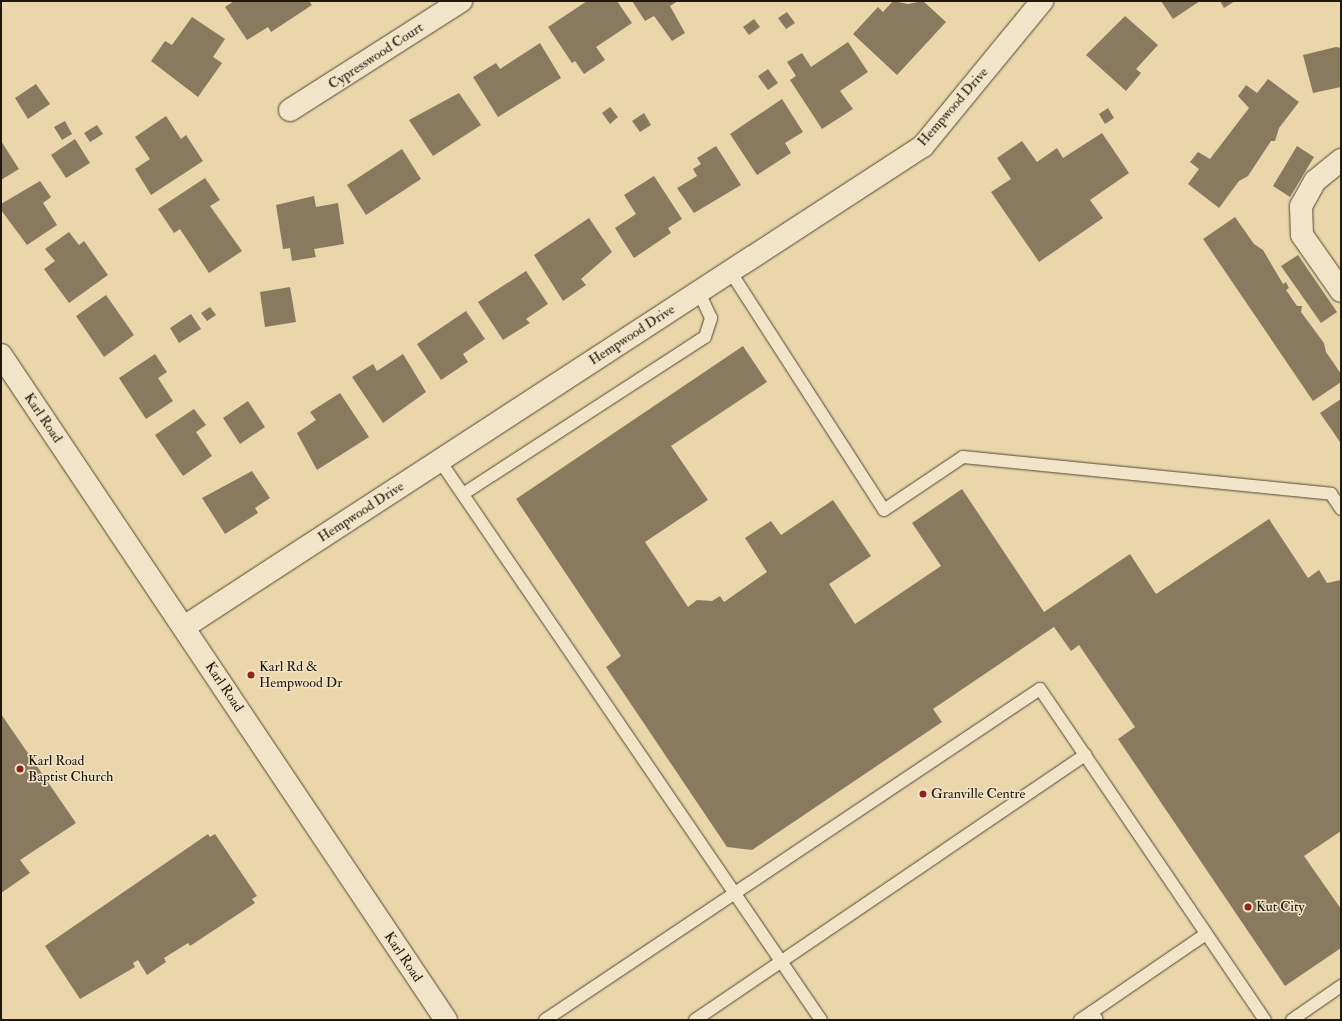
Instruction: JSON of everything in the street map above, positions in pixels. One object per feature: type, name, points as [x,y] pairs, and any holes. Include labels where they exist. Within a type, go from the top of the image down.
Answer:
[{"type":"street","name":"Cypresswood Court","points":[[290,110],[461,1]]},
{"type":"street","name":"Hempwood Drive","points":[[184,627],[923,146],[1042,1]]},
{"type":"street","points":[[1341,160],[1315,181],[1301,206],[1301,213],[1302,235],[1341,291]]},
{"type":"street","name":"Karl Road","points":[[1,355],[446,1020]]},
{"type":"lane","points":[[730,271],[884,510],[963,457],[1331,494],[1341,509]]},
{"type":"lane","points":[[463,494],[705,337],[711,318],[699,292]]},
{"type":"lane","points":[[440,461],[736,892],[819,1019]]},
{"type":"lane","points":[[545,1020],[1040,689],[1265,1020]]},
{"type":"lane","points":[[695,1020],[1085,755]]},
{"type":"lane","points":[[1080,1020],[1095,1016],[1206,934]]},
{"type":"lane","points":[[1292,1020],[1341,986]]},
{"type":"building","points":[[234,1],[309,1],[312,5],[271,32],[268,27],[247,40],[225,7]]},
{"type":"building","points":[[587,1],[617,1],[632,23],[596,47],[605,60],[584,74],[575,61],[572,63],[548,27]]},
{"type":"building","points":[[632,1],[678,1],[670,6],[685,33],[672,41],[654,16],[645,21]]},
{"type":"building","points":[[893,1],[908,4],[923,1],[946,22],[897,75],[853,34],[878,7],[883,12]]},
{"type":"building","points":[[1161,1],[1200,1],[1173,19]]},
{"type":"building","points":[[1220,1],[1235,1],[1224,8]]},
{"type":"building","points":[[787,12],[795,23],[786,29],[778,18]]},
{"type":"building","points":[[1125,16],[1158,45],[1136,69],[1141,73],[1126,91],[1086,55]]},
{"type":"building","points":[[192,17],[225,39],[213,57],[222,63],[198,97],[151,61],[165,41],[172,45]]},
{"type":"building","points":[[754,19],[760,27],[749,35],[743,27]]},
{"type":"building","points":[[848,42],[868,72],[840,91],[853,109],[822,129],[790,80],[796,76],[787,62],[802,53],[811,67]]},
{"type":"building","points":[[540,43],[561,78],[498,117],[473,77],[496,63],[500,69]]},
{"type":"building","points":[[1336,47],[1341,48],[1341,87],[1313,93],[1303,55]]},
{"type":"building","points":[[768,69],[778,83],[768,90],[758,76]]},
{"type":"building","points":[[1268,79],[1299,102],[1279,128],[1275,141],[1271,141],[1248,176],[1239,181],[1219,208],[1188,184],[1199,169],[1190,162],[1198,152],[1210,159],[1249,108],[1238,96],[1246,85],[1257,93]]},
{"type":"building","points":[[36,84],[50,104],[28,119],[15,98]]},
{"type":"building","points":[[459,93],[481,125],[433,156],[409,120]]},
{"type":"building","points":[[782,99],[803,132],[785,143],[791,153],[757,175],[730,134]]},
{"type":"building","points":[[610,107],[618,117],[610,124],[602,113]]},
{"type":"building","points":[[1108,108],[1114,118],[1105,124],[1099,114]]},
{"type":"building","points":[[644,113],[651,125],[640,132],[632,121]]},
{"type":"building","points":[[166,116],[181,139],[186,135],[203,161],[151,195],[135,169],[150,159],[135,137]]},
{"type":"building","points":[[65,121],[72,134],[62,140],[54,127]]},
{"type":"building","points":[[97,125],[103,134],[90,142],[84,133]]},
{"type":"building","points":[[1102,133],[1129,173],[1090,200],[1103,218],[1039,262],[991,192],[1011,179],[997,158],[1022,141],[1037,162],[1057,148],[1063,158]]},
{"type":"building","points":[[75,139],[90,163],[66,178],[51,155]]},
{"type":"building","points":[[1,141],[19,169],[1,180]]},
{"type":"building","points":[[716,146],[741,185],[694,213],[677,188],[697,176],[693,169],[701,164],[697,158]]},
{"type":"building","points":[[1297,146],[1314,157],[1290,197],[1273,186]]},
{"type":"building","points":[[402,149],[421,179],[366,215],[347,185]]},
{"type":"building","points":[[654,176],[682,219],[668,228],[671,233],[634,258],[615,228],[636,214],[624,195]]},
{"type":"building","points":[[205,178],[220,200],[210,206],[242,251],[209,273],[180,229],[174,233],[158,209]]},
{"type":"building","points":[[40,181],[51,197],[43,203],[57,225],[27,245],[1,210],[1,204]]},
{"type":"building","points":[[314,196],[316,207],[338,203],[344,244],[314,249],[316,257],[292,261],[290,248],[283,249],[276,205]]},
{"type":"building","points":[[1235,217],[1254,244],[1263,250],[1283,284],[1286,282],[1289,288],[1286,290],[1297,306],[1302,306],[1301,312],[1324,343],[1326,352],[1341,374],[1341,382],[1313,401],[1203,239]]},
{"type":"building","points":[[589,218],[612,252],[581,279],[586,285],[563,301],[534,255]]},
{"type":"building","points":[[69,232],[79,245],[84,241],[108,275],[69,303],[44,269],[55,261],[45,249]]},
{"type":"building","points":[[1298,255],[1337,312],[1321,323],[1281,266]]},
{"type":"building","points":[[526,271],[548,304],[526,319],[530,323],[503,340],[478,302]]},
{"type":"building","points":[[290,287],[296,322],[265,327],[260,292]]},
{"type":"building","points":[[106,295],[134,335],[104,357],[76,316]]},
{"type":"building","points":[[210,307],[216,315],[207,321],[201,313]]},
{"type":"building","points":[[466,311],[485,339],[463,354],[468,362],[441,380],[417,344]]},
{"type":"building","points":[[191,314],[201,329],[179,343],[170,328]]},
{"type":"building","points":[[743,346],[767,382],[671,446],[708,500],[645,542],[688,607],[697,600],[712,601],[720,596],[724,602],[767,572],[745,538],[771,521],[781,535],[833,500],[871,556],[829,584],[855,624],[941,566],[912,523],[962,489],[1044,612],[1130,554],[1156,594],[1269,519],[1308,578],[1319,570],[1327,583],[1341,580],[1341,831],[1304,856],[1341,909],[1341,948],[1285,986],[1118,739],[1135,727],[1079,645],[1071,651],[1054,627],[933,709],[942,722],[752,850],[727,847],[606,667],[621,656],[516,499]]},
{"type":"building","points":[[155,354],[167,372],[158,378],[173,401],[146,419],[119,378]]},
{"type":"building","points":[[403,354],[426,392],[383,423],[352,377],[373,364],[377,371]]},
{"type":"building","points":[[340,393],[369,437],[317,470],[297,433],[316,420],[310,412]]},
{"type":"building","points":[[1341,399],[1341,441],[1340,442],[1320,413]]},
{"type":"building","points":[[248,401],[265,427],[240,444],[223,418]]},
{"type":"building","points":[[194,409],[206,425],[196,432],[212,456],[183,476],[155,435]]},
{"type":"building","points":[[252,471],[270,498],[255,508],[258,513],[225,534],[202,498]]},
{"type":"building","name":"Karl Road Baptist Church","points":[[1,714],[76,823],[20,860],[30,873],[1,893]]},
{"type":"building","points":[[208,834],[210,837],[215,834],[257,896],[252,899],[255,903],[190,946],[188,943],[164,958],[166,962],[147,975],[138,960],[133,963],[135,967],[80,999],[45,946]]},
{"type":"place","name":"Karl Rd & Hempwood Dr","points":[[251,675]]},
{"type":"place","name":"Karl Road Baptist Church","points":[[20,769]]},
{"type":"place","name":"Granville Centre","points":[[923,794]]},
{"type":"place","name":"Kut City","points":[[1248,907]]}]
